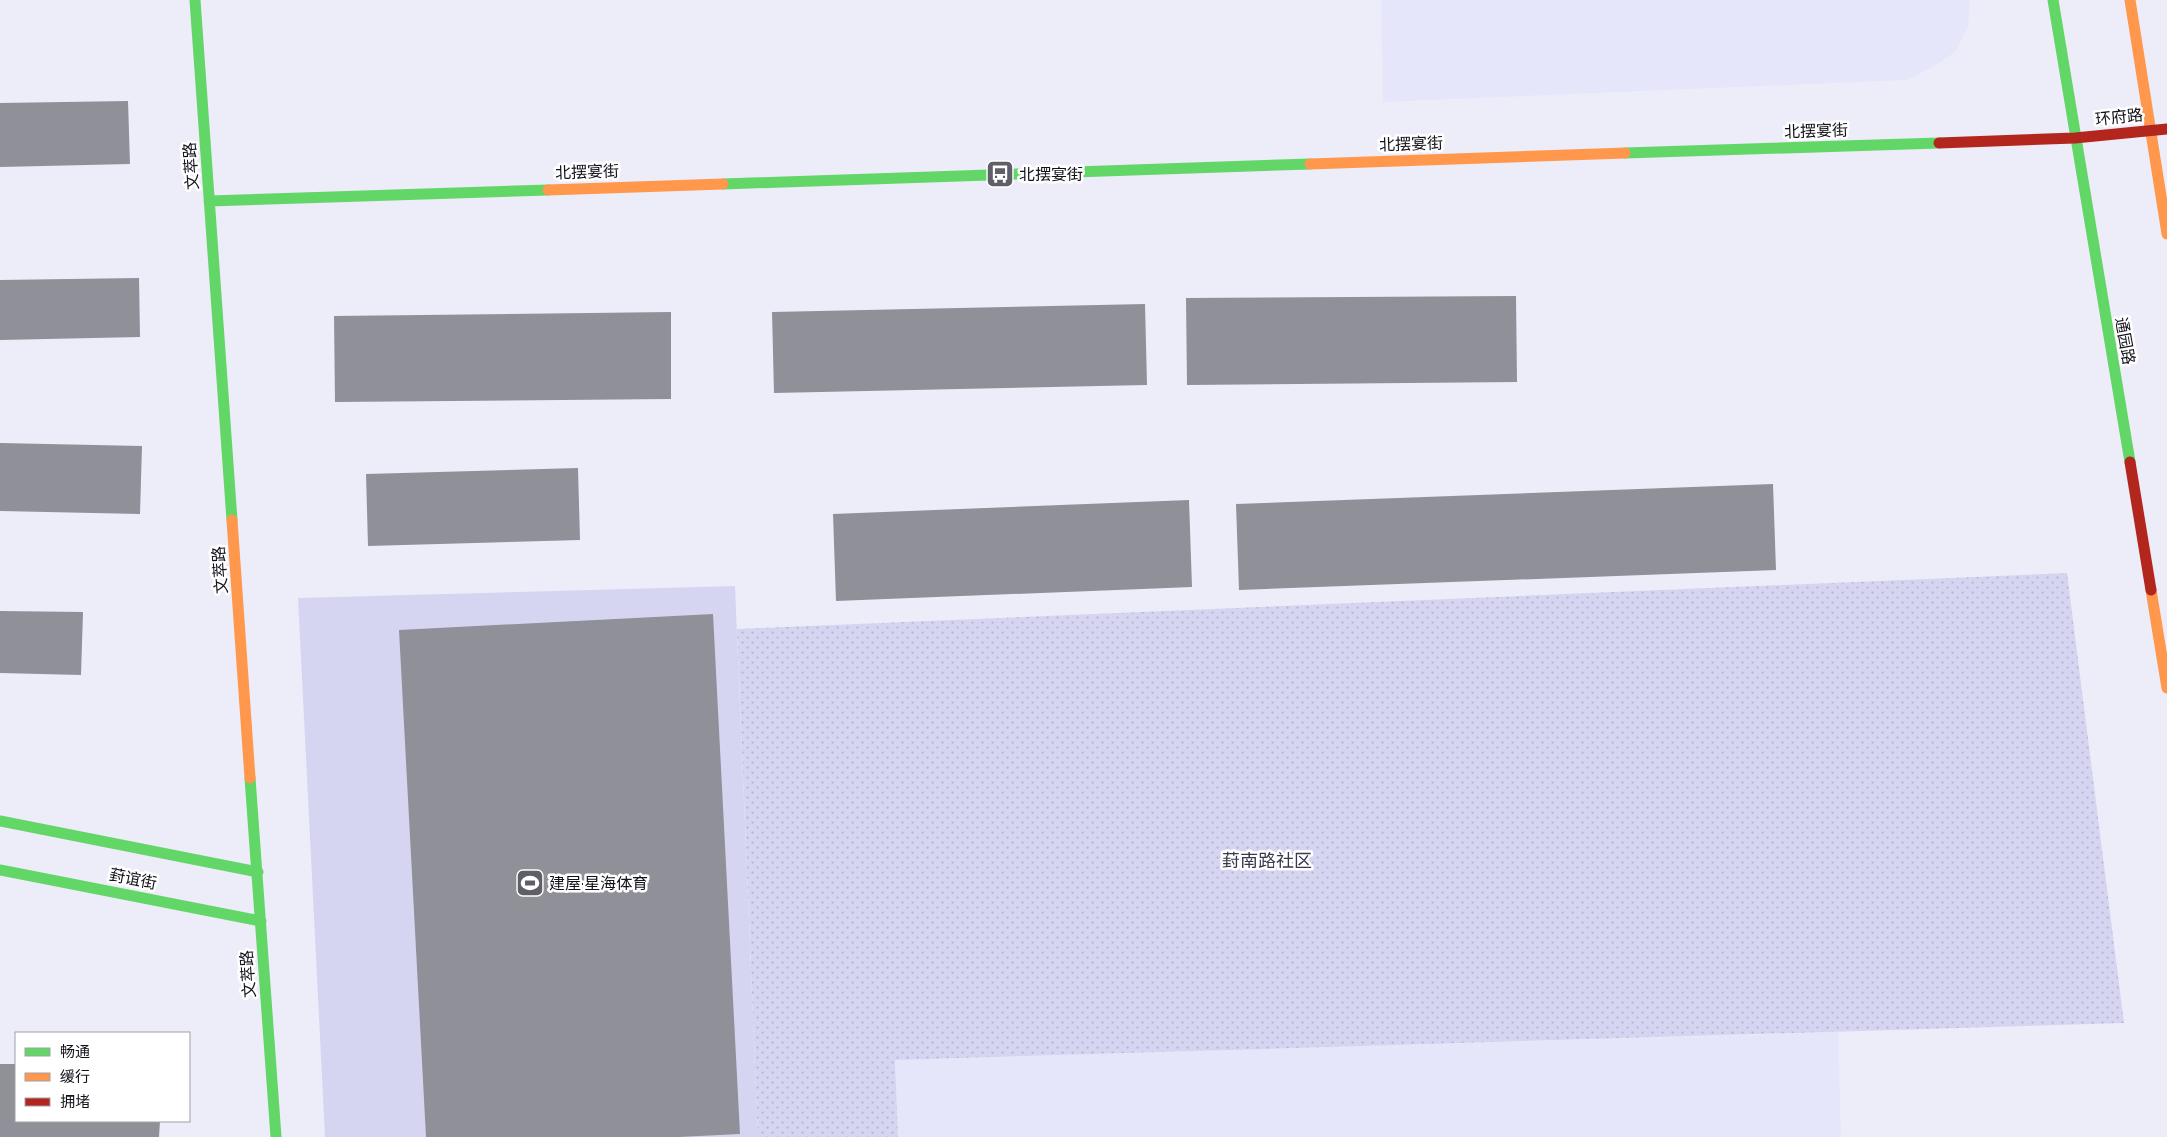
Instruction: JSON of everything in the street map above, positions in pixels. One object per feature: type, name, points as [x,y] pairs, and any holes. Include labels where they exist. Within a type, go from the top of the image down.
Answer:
[{"type":"main road","name":"文萃路","points":[[195,0],[276,1137]]},
{"type":"main road","name":"通园路","points":[[2052,0],[2167,688]]},
{"type":"main road","points":[[2130,0],[2167,234]]},
{"type":"main road","name":"环府路","points":[[2075,138],[2167,129]]},
{"type":"main road","name":"北摆宴街","points":[[209,200],[2075,138]]},
{"type":"main road","name":"葑谊街","points":[[0,822],[258,872]]},
{"type":"main road","name":"葑谊街","points":[[0,870],[261,921]]},
{"type":"shaded area","points":[[1381,0],[1970,0],[1968,27],[1955,52],[1933,67],[1907,80],[1383,102]]},
{"type":"shaded area","points":[[2067,573],[2124,1023],[895,1060],[898,1137],[758,1137],[737,629]]},
{"type":"shaded area","name":"建屋·星海体育","points":[[735,586],[758,1137],[325,1137],[298,598]]},
{"type":"shaded area","points":[[1838,1032],[1841,1137],[898,1137],[895,1060]]},
{"type":"building","points":[[128,101],[130,164],[0,167],[0,103]]},
{"type":"building","points":[[139,278],[140,337],[0,340],[0,280]]},
{"type":"building","points":[[1516,296],[1517,382],[1187,385],[1186,298]]},
{"type":"building","points":[[1145,304],[1147,385],[774,393],[772,312]]},
{"type":"building","points":[[671,312],[671,399],[335,402],[334,316]]},
{"type":"building","points":[[0,443],[142,446],[140,514],[0,511]]},
{"type":"building","points":[[578,468],[580,540],[368,546],[366,474]]},
{"type":"building","points":[[1773,484],[1776,570],[1239,590],[1236,504]]},
{"type":"building","points":[[1189,500],[1192,587],[836,601],[833,514]]},
{"type":"building","points":[[0,611],[83,612],[81,675],[0,673]]},
{"type":"building","name":"建屋·星海体育","points":[[713,614],[740,1134],[679,1137],[426,1137],[399,630]]},
{"type":"building","points":[[0,1064],[15,1064],[15,1122],[160,1122],[159,1137],[0,1137]]},
{"type":"traffic: fast","points":[[195,0],[232,520]]},
{"type":"traffic: fast","points":[[2053,0],[2130,462]]},
{"type":"traffic: fast","points":[[1625,153],[1939,143]]},
{"type":"traffic: fast","points":[[723,184],[1310,164]]},
{"type":"traffic: fast","points":[[209,201],[548,190]]},
{"type":"traffic: fast","points":[[250,778],[276,1137]]},
{"type":"traffic: fast","points":[[0,821],[258,872]]},
{"type":"traffic: fast","points":[[0,870],[261,921]]},
{"type":"traffic: slow","points":[[2130,0],[2167,234]]},
{"type":"traffic: slow","points":[[1310,164],[1625,153]]},
{"type":"traffic: slow","points":[[548,190],[723,184]]},
{"type":"traffic: slow","points":[[232,520],[250,778]]},
{"type":"traffic: slow","points":[[2151,590],[2167,688]]},
{"type":"traffic: jam","points":[[1939,143],[2075,138],[2167,129]]},
{"type":"traffic: jam","points":[[2130,462],[2151,590]]},
{"type":"place","name":"北摆宴街","points":[[1000,174]]},
{"type":"place","name":"建屋·星海体育","points":[[530,883]]},
{"type":"district","name":"葑南路社区","points":[[1267,860]]}]
